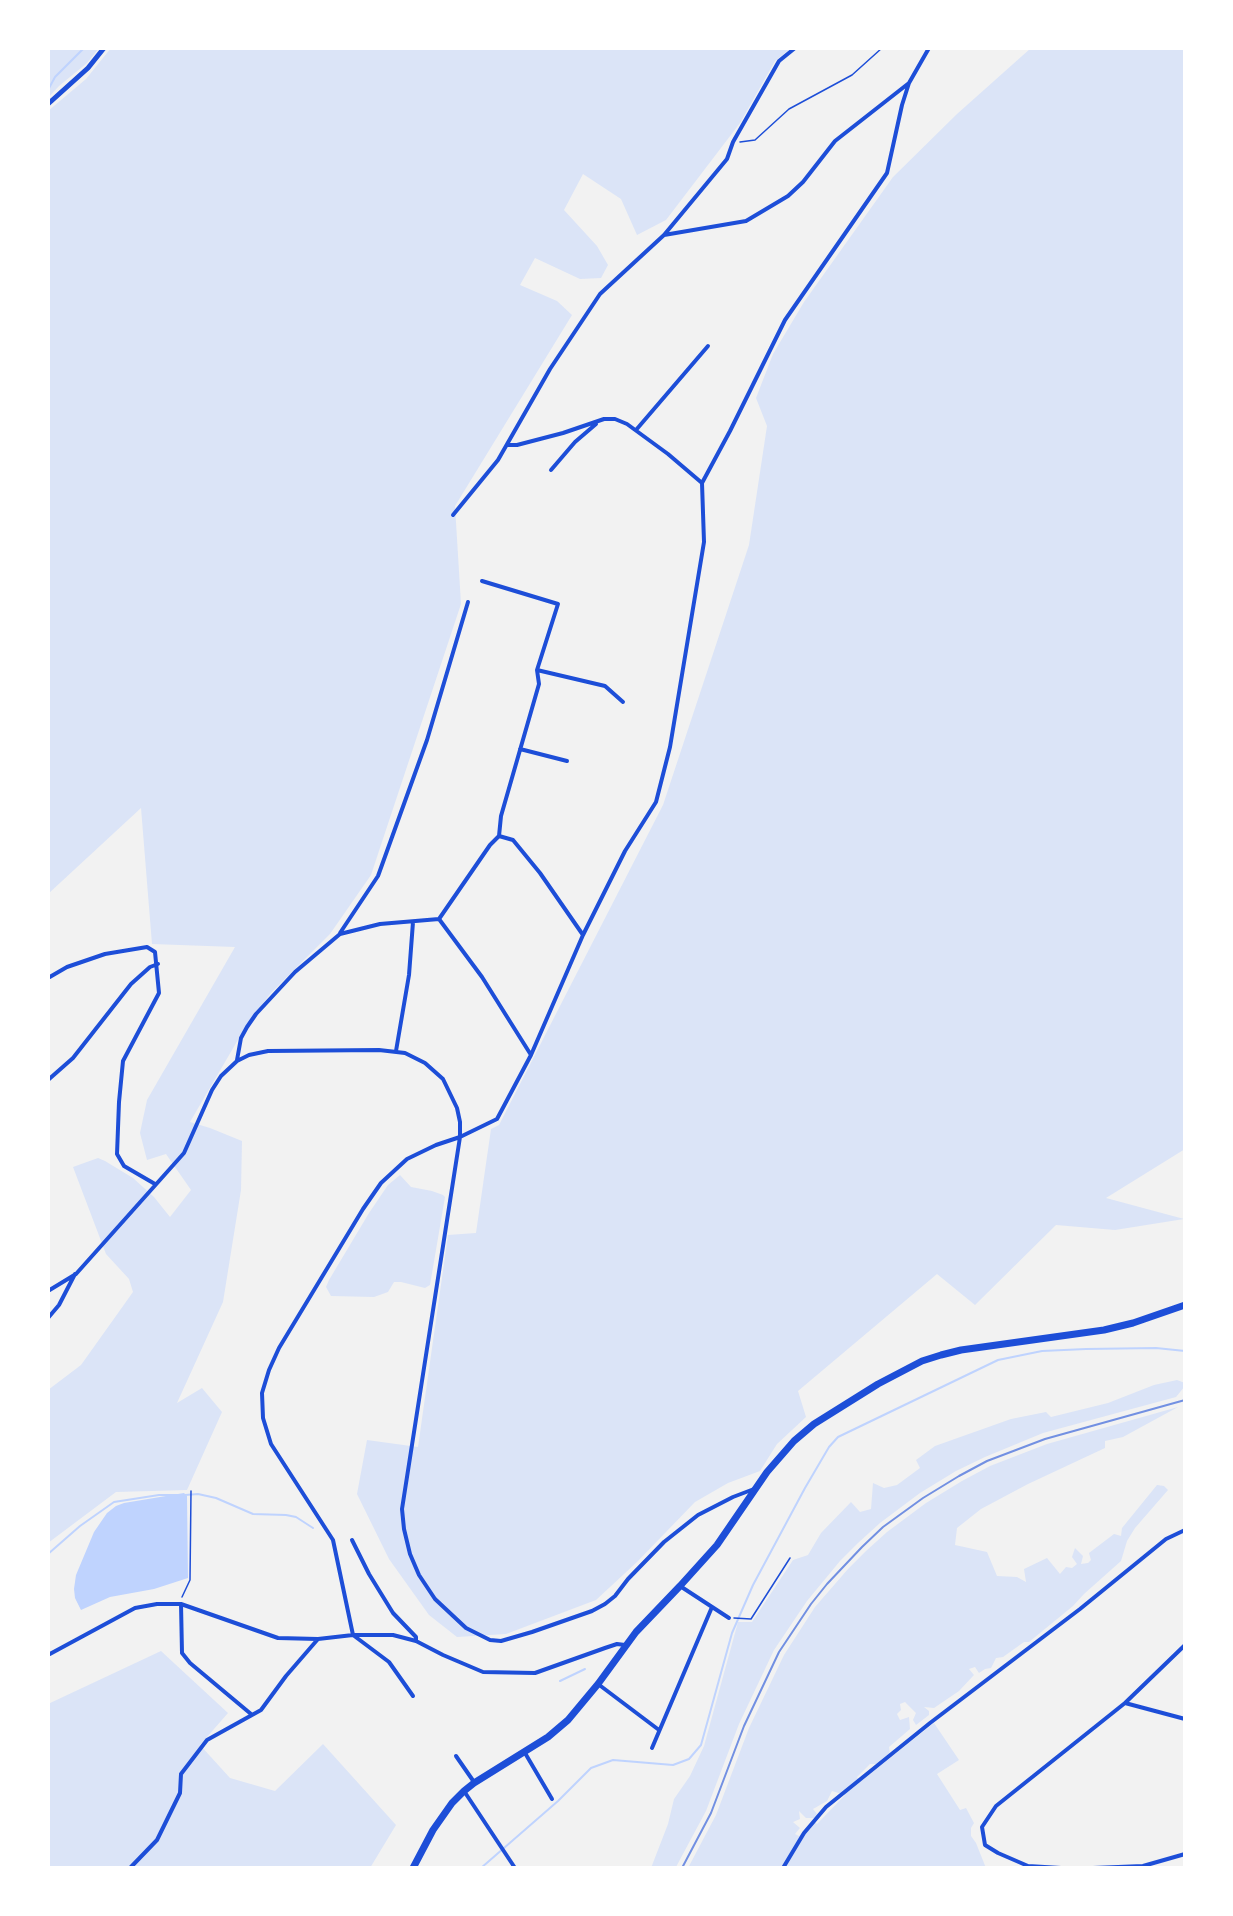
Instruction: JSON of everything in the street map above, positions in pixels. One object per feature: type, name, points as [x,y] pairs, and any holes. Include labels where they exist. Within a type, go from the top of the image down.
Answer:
[{"type":"main road","points":[[413,1868],[432,1830],[452,1803],[474,1783],[559,1728],[598,1684],[636,1632],[717,1545],[754,1489],[781,1455],[814,1424],[878,1384],[922,1361],[961,1350],[1104,1330],[1133,1323],[1185,1305]]},
{"type":"street","points":[[48,104],[88,68],[104,48]]},
{"type":"street","points":[[453,515],[498,460],[550,369],[600,294],[664,235],[727,159],[733,142],[779,61],[795,48]]},
{"type":"street","points":[[413,1696],[388,1662],[353,1635],[333,1540],[271,1444],[263,1418],[262,1393],[269,1370],[279,1348],[381,1183],[407,1159],[497,1119],[531,1055],[583,935],[625,851],[656,802],[670,747],[704,542],[702,483],[785,320],[887,173],[909,83],[928,48]]},
{"type":"street","points":[[664,235],[746,221],[788,196],[803,182],[835,141],[909,83]]},
{"type":"street","points":[[636,430],[708,346]]},
{"type":"street","points":[[507,445],[517,445],[599,421],[615,419],[636,430],[702,483]]},
{"type":"street","points":[[551,470],[575,442],[599,421]]},
{"type":"street","points":[[439,920],[490,845],[499,836],[501,816],[539,684],[537,670],[558,604],[482,581]]},
{"type":"street","points":[[237,1061],[241,1038],[256,1014],[295,972],[340,934],[378,876],[427,740],[468,602]]},
{"type":"street","points":[[537,670],[605,686],[623,702]]},
{"type":"street","points":[[520,749],[567,761]]},
{"type":"street","points":[[499,836],[513,840],[540,873],[583,935]]},
{"type":"street","points":[[439,920],[482,977],[531,1055]]},
{"type":"street","points":[[340,934],[380,924],[439,920]]},
{"type":"street","points":[[396,1051],[409,975],[413,922]]},
{"type":"street","points":[[48,978],[67,967],[105,954],[147,947],[155,952],[158,964],[159,993],[123,1061],[117,1154],[124,1166],[155,1184]]},
{"type":"street","points":[[48,1080],[73,1058],[131,984],[150,967],[158,964]]},
{"type":"street","points":[[48,1317],[59,1305],[76,1274],[184,1153],[212,1090],[221,1076],[237,1061],[249,1054],[268,1051],[396,1051],[405,1053],[421,1060],[443,1079],[457,1108],[460,1137],[402,1509],[414,1564],[427,1588],[466,1628],[490,1640],[501,1641],[514,1638],[592,1611],[605,1604],[664,1542],[698,1515],[754,1489]]},
{"type":"street","points":[[48,1291],[76,1274]]},
{"type":"street","points":[[783,1868],[804,1833],[826,1807],[1166,1539],[1185,1530]]},
{"type":"street","points":[[352,1540],[369,1574],[393,1613],[416,1637],[416,1641]]},
{"type":"street","points":[[680,1586],[729,1618]]},
{"type":"street","points":[[48,1655],[135,1608],[157,1604],[181,1604],[278,1638],[318,1639],[353,1635],[393,1635],[416,1641],[483,1671],[535,1673],[617,1644],[627,1645]]},
{"type":"street","points":[[181,1604],[182,1653],[190,1663],[251,1714]]},
{"type":"street","points":[[652,1748],[712,1607]]},
{"type":"street","points":[[130,1868],[157,1840],[180,1793],[181,1774],[207,1740],[261,1710],[318,1639]]},
{"type":"street","points":[[1061,1868],[1028,1866],[998,1853],[985,1845],[982,1827],[996,1806],[1125,1703],[1185,1645]]},
{"type":"street","points":[[598,1684],[659,1730]]},
{"type":"street","points":[[1125,1703],[1185,1719]]},
{"type":"street","points":[[524,1752],[552,1799]]},
{"type":"street","points":[[456,1756],[474,1783]]},
{"type":"street","points":[[464,1791],[515,1868]]},
{"type":"street","points":[[1093,1868],[1143,1866],[1185,1854]]},
{"type":"path","points":[[733,142],[755,140],[789,109],[852,75],[882,48]]},
{"type":"path","points":[[181,1604],[190,1580],[191,1491]]},
{"type":"path","points":[[729,1618],[751,1619],[790,1558]]},
{"type":"shaded area","points":[[48,48],[99,48],[87,63],[48,98]]},
{"type":"shaded area","points":[[111,48],[791,48],[775,61],[740,123],[666,220],[637,235],[621,199],[583,174],[564,210],[597,246],[608,265],[601,278],[580,279],[535,258],[520,285],[557,301],[572,315],[455,506],[461,604],[371,875],[330,934],[270,994],[246,1026],[190,1122],[242,1141],[241,1190],[223,1302],[177,1403],[202,1388],[222,1412],[187,1490],[116,1492],[48,1543],[48,1390],[81,1365],[133,1292],[129,1279],[106,1254],[73,1167],[98,1158],[105,1161],[133,1178],[154,1197],[170,1217],[191,1190],[166,1154],[147,1160],[140,1133],[147,1100],[235,947],[152,944],[141,808],[48,894],[48,111],[86,79]]},
{"type":"shaded area","points":[[1031,48],[1185,48],[1185,1149],[1106,1198],[1184,1219],[1115,1230],[1056,1225],[975,1305],[937,1274],[798,1391],[806,1417],[777,1444],[760,1471],[728,1483],[695,1502],[637,1562],[596,1600],[506,1634],[457,1637],[429,1615],[389,1559],[357,1494],[367,1440],[418,1447],[448,1235],[476,1233],[491,1129],[499,1125],[663,805],[749,545],[767,426],[756,398],[773,354],[804,302],[893,177],[957,114]]},
{"type":"shaded area","points":[[400,1175],[411,1187],[432,1191],[445,1197],[430,1285],[425,1288],[394,1282],[388,1292],[374,1297],[331,1296],[326,1287],[329,1280],[369,1213],[388,1185]]},
{"type":"shaded area","points":[[1177,1380],[1185,1383],[1185,1386],[1176,1397],[1043,1433],[956,1471],[920,1493],[858,1543],[807,1601],[774,1650],[739,1724],[706,1811],[676,1867],[651,1868],[668,1824],[674,1799],[690,1776],[704,1746],[738,1622],[752,1622],[793,1560],[808,1555],[821,1533],[851,1502],[860,1512],[871,1509],[873,1483],[884,1488],[897,1485],[920,1468],[916,1460],[935,1446],[1011,1419],[1046,1412],[1051,1417],[1108,1403],[1154,1385]]},
{"type":"shaded area","points":[[1178,1407],[1123,1437],[1105,1441],[1105,1448],[981,1509],[957,1528],[955,1545],[987,1552],[997,1576],[1017,1577],[1026,1582],[1024,1569],[1047,1558],[1060,1574],[1066,1567],[1072,1568],[1077,1564],[1072,1557],[1075,1548],[1083,1556],[1081,1564],[1088,1563],[1091,1560],[1089,1553],[1114,1534],[1121,1536],[1122,1528],[1157,1485],[1164,1486],[1168,1490],[1135,1528],[1127,1541],[1121,1561],[1073,1606],[1029,1642],[1024,1642],[1003,1657],[996,1658],[991,1668],[979,1673],[975,1667],[969,1669],[974,1675],[959,1691],[934,1708],[924,1707],[929,1711],[929,1715],[916,1725],[913,1720],[916,1713],[905,1702],[900,1704],[901,1710],[897,1714],[900,1720],[909,1717],[910,1729],[889,1747],[890,1755],[880,1764],[870,1764],[857,1777],[860,1782],[934,1723],[959,1760],[937,1774],[960,1810],[966,1808],[974,1823],[971,1836],[986,1868],[688,1868],[716,1815],[749,1728],[784,1655],[815,1607],[866,1551],[926,1503],[990,1466],[1047,1444]],"holes":[[[832,1791],[845,1795],[817,1824],[814,1821],[799,1836],[795,1834],[800,1828],[793,1822],[800,1819],[799,1811],[806,1818],[814,1818],[817,1814],[813,1809],[827,1801]]]},
{"type":"shaded area","points":[[161,1651],[228,1713],[200,1745],[230,1778],[275,1791],[323,1744],[396,1825],[370,1868],[48,1868],[48,1704]]},
{"type":"water","points":[[184,1493],[187,1496],[188,1578],[154,1589],[110,1597],[81,1610],[75,1598],[76,1575],[94,1532],[107,1513],[124,1503]]},
{"type":"waterway","points":[[48,90],[55,77],[84,48]]},
{"type":"waterway","points":[[481,1868],[558,1801],[591,1768],[613,1760],[673,1765],[689,1759],[701,1745],[732,1633],[753,1585],[805,1488],[829,1447],[838,1437],[998,1360],[1042,1351],[1156,1348],[1185,1351]]},
{"type":"waterway","points":[[185,1495],[198,1494],[216,1498],[253,1514],[296,1517],[313,1528]]},
{"type":"waterway","points":[[48,1554],[80,1526],[114,1502],[159,1495],[179,1495]]},
{"type":"waterway","points":[[560,1681],[585,1669]]},
{"type":"railway","points":[[682,1868],[711,1813],[744,1726],[779,1652],[827,1584],[883,1527],[923,1498],[987,1461],[1045,1439],[1185,1400]]}]
